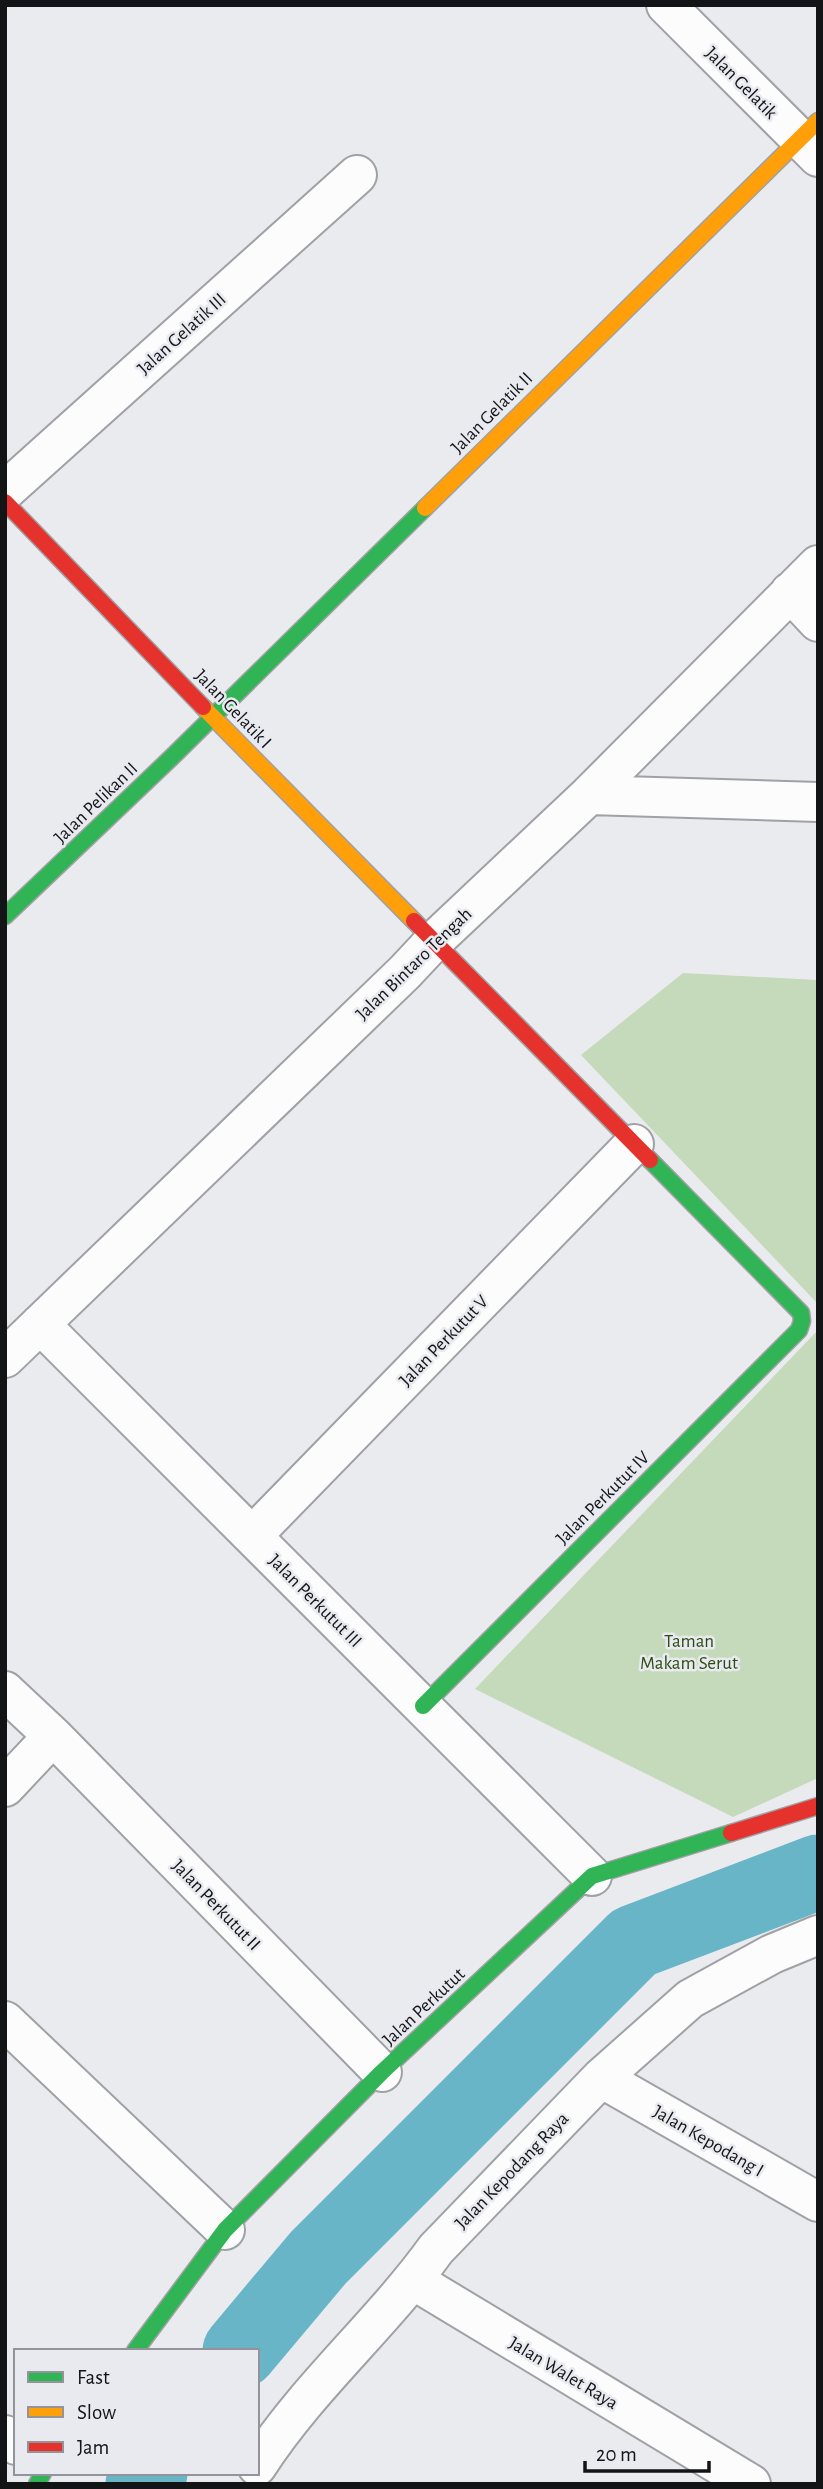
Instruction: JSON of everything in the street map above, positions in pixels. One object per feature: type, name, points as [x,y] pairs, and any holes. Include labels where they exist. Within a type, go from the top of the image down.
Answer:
[{"type":"street","name":"Jalan Gelatik","points":[[666,5],[812,139]]},
{"type":"street","name":"Jalan Gelatik II","points":[[212,716],[812,139]]},
{"type":"street","name":"Jalan Gelatik III","points":[[5,491],[357,175]]},
{"type":"street","name":"Jalan Gelatik I","points":[[5,502],[212,716],[801,1313]]},
{"type":"street","name":"Jalan Bintaro Tengah","points":[[5,1358],[434,941],[589,795],[818,565]]},
{"type":"street","points":[[790,592],[818,622]]},
{"type":"street","name":"Jalan Pelikan II","points":[[5,916],[212,716]]},
{"type":"street","points":[[589,795],[818,802]]},
{"type":"street","name":"Jalan Perkutut V","points":[[253,1536],[634,1144]]},
{"type":"street","name":"Jalan Perkutut IV","points":[[423,1706],[799,1329],[801,1313]]},
{"type":"street","name":"Jalan Perkutut III","points":[[40,1324],[592,1875]]},
{"type":"street","name":"Jalan Perkutut II","points":[[5,1691],[53,1736],[382,2072]]},
{"type":"street","points":[[5,1787],[53,1736]]},
{"type":"street","name":"Jalan Perkutut","points":[[136,2349],[225,2230],[382,2072],[592,1875],[818,1806]]},
{"type":"street","name":"Jalan Kepodang Raya","points":[[259,2463],[336,2365],[413,2280],[436,2249],[600,2078],[690,1999],[772,1954],[818,1935]]},
{"type":"street","points":[[5,2021],[225,2230]]},
{"type":"street","name":"Jalan Kepodang I","points":[[600,2078],[818,2202]]},
{"type":"street","name":"Jalan Walet Raya","points":[[413,2280],[751,2484]]},
{"type":"green space","points":[[683,973],[818,980],[818,1304],[581,1055]]},
{"type":"green space","name":"Taman Makam Serut","points":[[818,1330],[818,1778],[733,1817],[475,1689]]},
{"type":"waterway","points":[[242,2349],[318,2258],[634,1942],[818,1872]]},
{"type":"waterway","points":[[143,2484],[149,2475]]},
{"type":"traffic: fast","points":[[5,916],[173,756],[425,508]]},
{"type":"traffic: fast","points":[[423,1706],[799,1330],[801,1313],[650,1160]]},
{"type":"traffic: fast","points":[[136,2349],[225,2230],[382,2072],[592,1876],[731,1833]]},
{"type":"traffic: fast","points":[[37,2484],[42,2475]]},
{"type":"traffic: slow","points":[[425,508],[818,121]]},
{"type":"traffic: slow","points":[[203,707],[414,921]]},
{"type":"traffic: jam","points":[[5,502],[203,707]]},
{"type":"traffic: jam","points":[[414,921],[650,1160]]},
{"type":"traffic: jam","points":[[731,1833],[818,1806]]}]
